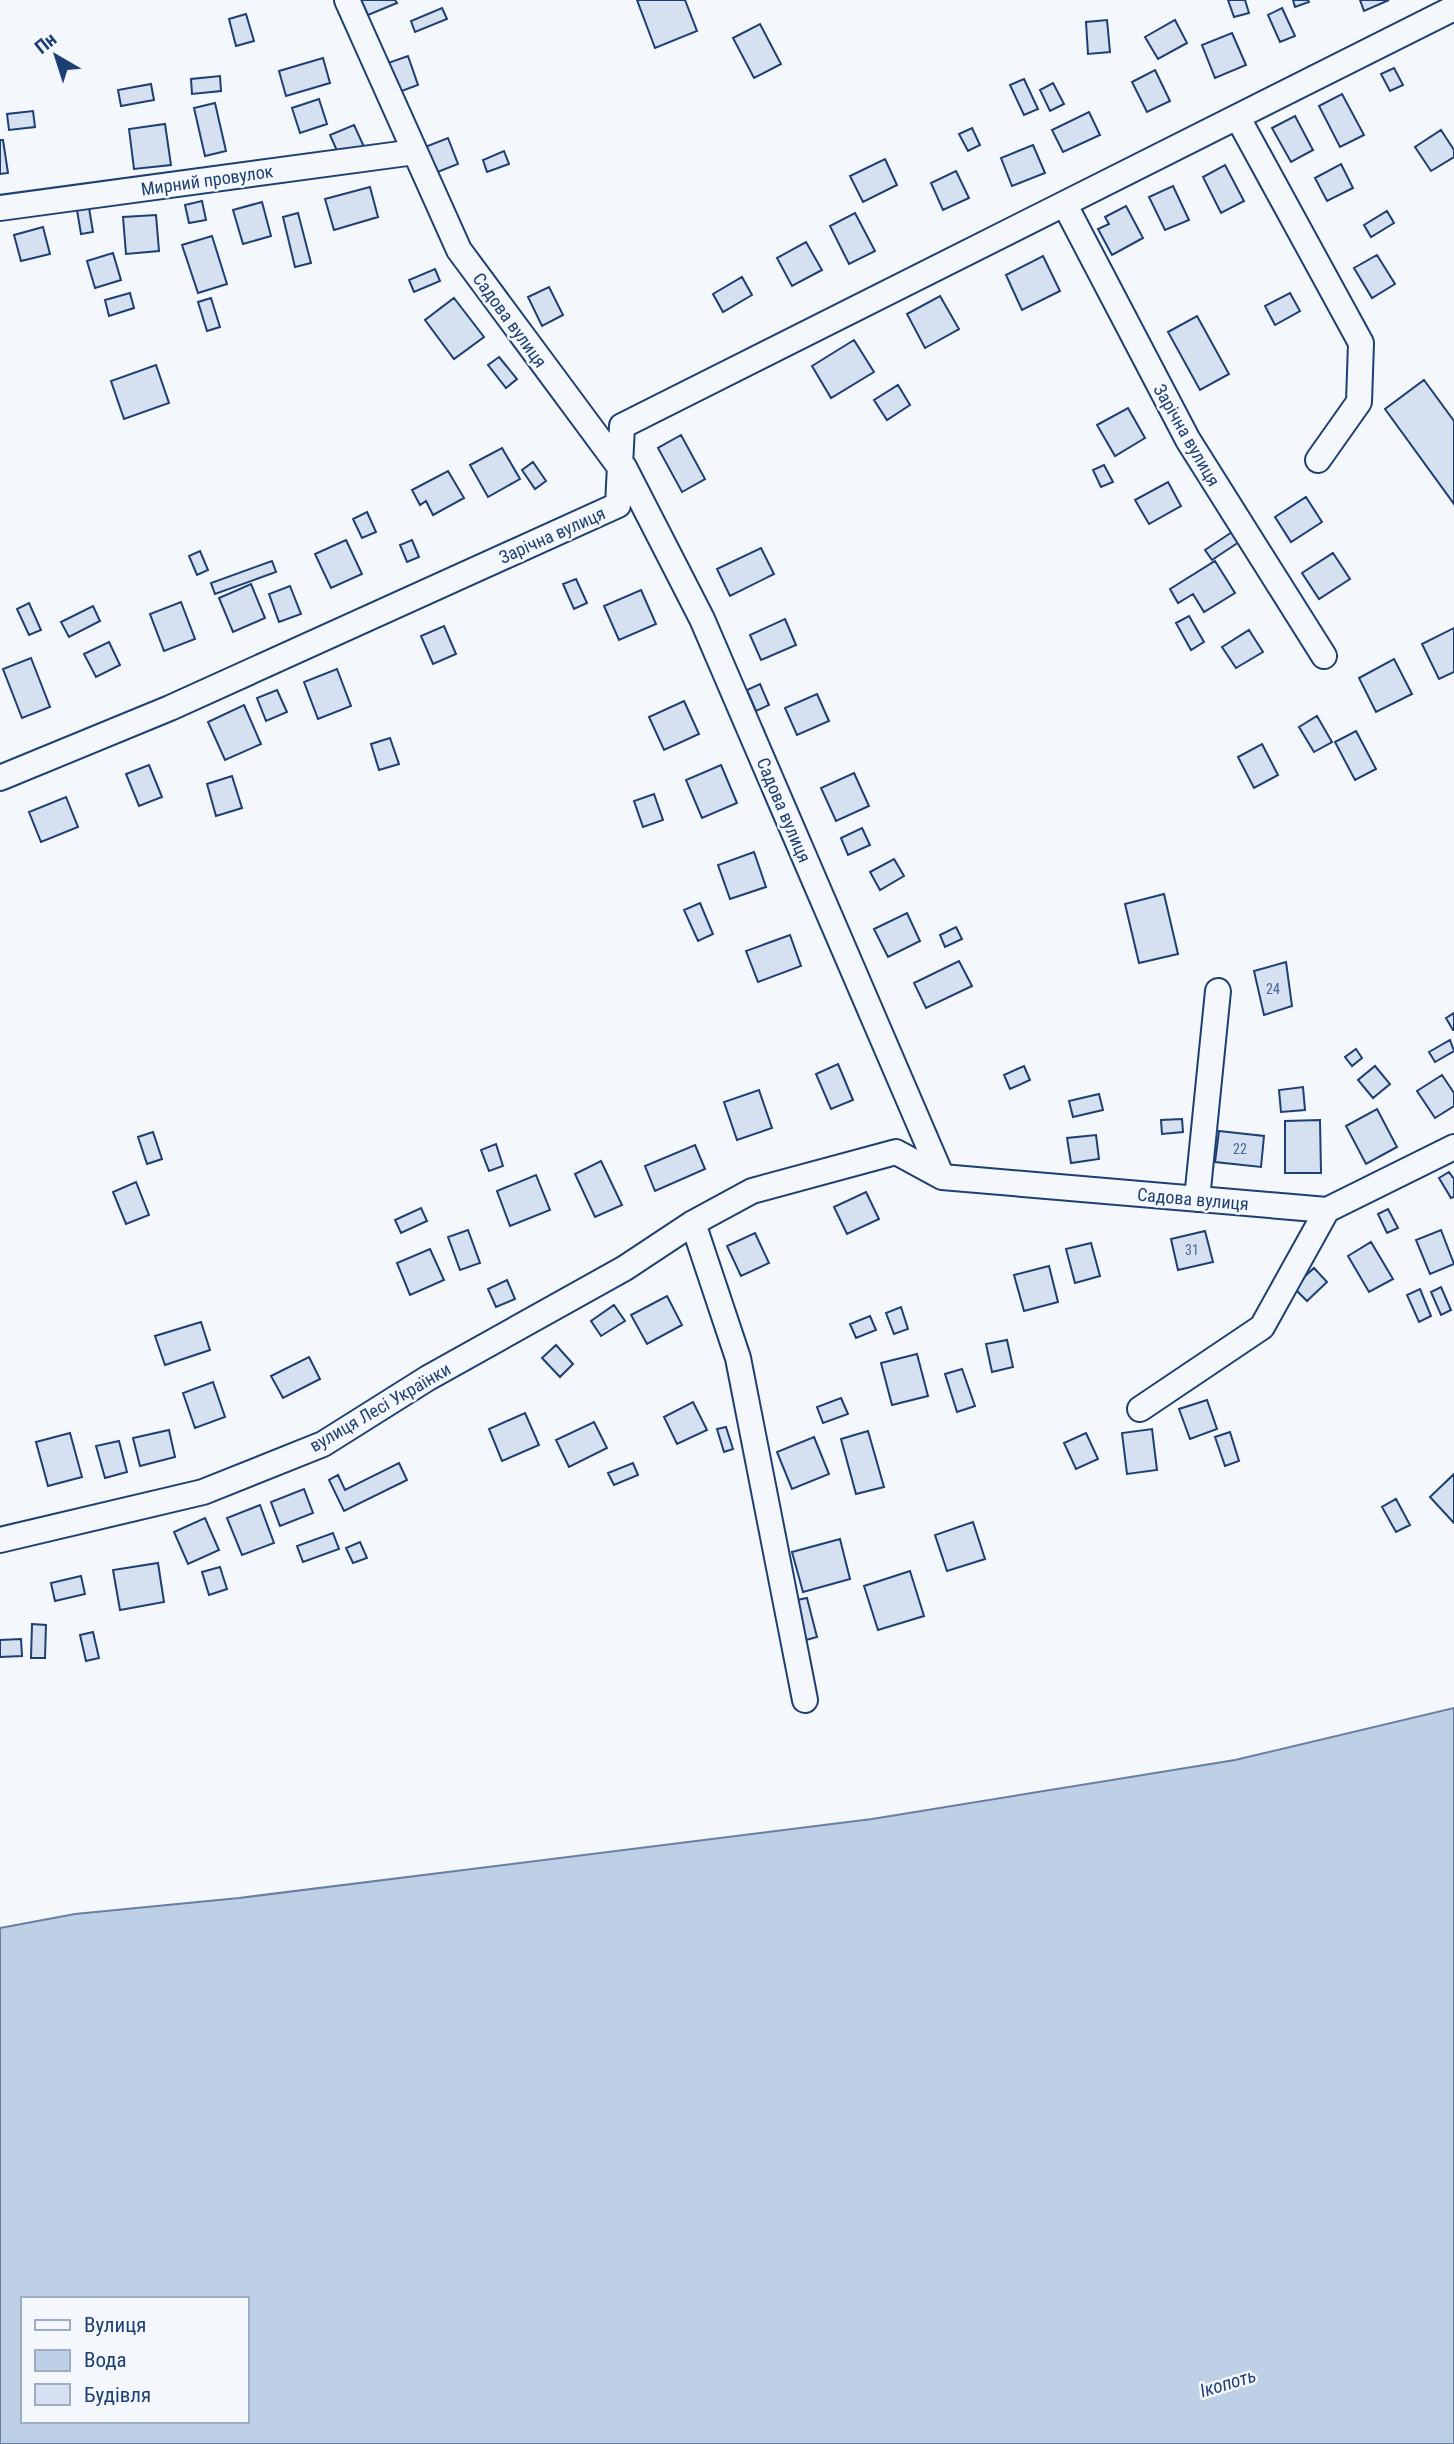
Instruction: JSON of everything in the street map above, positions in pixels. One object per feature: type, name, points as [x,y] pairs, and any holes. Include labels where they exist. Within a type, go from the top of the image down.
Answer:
[{"type":"street","name":"Садова вулиця","points":[[346,0],[459,250],[619,466],[624,467],[702,619],[942,1177],[1327,1210]]},
{"type":"street","name":"Зарічна вулиця","points":[[0,778],[170,708],[618,505],[622,426],[1454,8]]},
{"type":"street","points":[[1238,118],[1361,343],[1359,402],[1318,460]]},
{"type":"street","name":"Мирний провулок","points":[[0,208],[415,152]]},
{"type":"street","name":"Зарічна вулиця","points":[[1065,205],[1188,440],[1324,656]]},
{"type":"street","points":[[1197,1199],[1218,991]]},
{"type":"street","points":[[1140,1409],[1262,1327],[1327,1210],[1454,1147]]},
{"type":"street","name":"вулиця Лесі Українки","points":[[0,1540],[202,1492],[323,1444],[428,1378],[625,1268],[693,1223],[752,1191],[896,1152],[942,1177]]},
{"type":"street","points":[[693,1223],[738,1359],[806,1700]]},
{"type":"water","name":"Ікопоть","points":[[1454,1708],[1454,2444],[0,2444],[0,1928],[75,1914],[239,1898],[872,1819],[1235,1760]]},
{"type":"building","points":[[361,0],[395,0],[397,3],[368,15]]},
{"type":"building","points":[[637,0],[685,0],[697,31],[655,48]]},
{"type":"building","points":[[1228,0],[1245,0],[1249,13],[1234,17]]},
{"type":"building","points":[[1293,0],[1308,0],[1309,2],[1295,7]]},
{"type":"building","points":[[1360,0],[1389,0],[1364,11]]},
{"type":"building","points":[[442,8],[447,19],[415,32],[411,21]]},
{"type":"building","points":[[1282,8],[1295,36],[1280,42],[1268,15]]},
{"type":"building","points":[[246,14],[254,41],[236,46],[229,19]]},
{"type":"building","points":[[1107,20],[1110,52],[1088,54],[1086,22]]},
{"type":"building","points":[[1175,20],[1187,43],[1158,59],[1145,37]]},
{"type":"building","points":[[760,24],[781,64],[754,78],[733,38]]},
{"type":"building","points":[[1232,33],[1246,65],[1215,78],[1202,45]]},
{"type":"building","points":[[408,56],[418,85],[399,92],[388,63]]},
{"type":"building","points":[[323,58],[330,83],[286,96],[279,71]]},
{"type":"building","points":[[1394,68],[1403,85],[1390,91],[1381,74]]},
{"type":"building","points":[[1155,70],[1170,101],[1147,112],[1132,82]]},
{"type":"building","points":[[220,76],[221,91],[192,94],[191,79]]},
{"type":"building","points":[[1024,79],[1038,109],[1024,115],[1010,85]]},
{"type":"building","points":[[1053,83],[1064,104],[1050,111],[1040,90]]},
{"type":"building","points":[[151,84],[154,100],[121,106],[118,90]]},
{"type":"building","points":[[1342,94],[1364,135],[1340,147],[1319,106]]},
{"type":"building","points":[[319,99],[327,124],[300,133],[292,108]]},
{"type":"building","points":[[215,103],[226,151],[205,156],[194,108]]},
{"type":"building","points":[[33,111],[35,127],[9,130],[7,114]]},
{"type":"building","points":[[1089,112],[1100,135],[1063,152],[1052,130]]},
{"type":"building","points":[[1295,116],[1313,150],[1291,162],[1272,128]]},
{"type":"building","points":[[165,124],[171,165],[134,169],[129,129]]},
{"type":"building","points":[[354,125],[365,149],[341,160],[330,135]]},
{"type":"building","points":[[972,128],[980,145],[968,151],[959,134]]},
{"type":"building","points":[[1441,130],[1454,150],[1454,157],[1431,171],[1415,147]]},
{"type":"building","points":[[448,138],[458,164],[435,173],[425,147]]},
{"type":"building","points":[[0,140],[3,140],[8,173],[0,174]]},
{"type":"building","points":[[1033,145],[1045,173],[1012,186],[1001,158]]},
{"type":"building","points":[[504,151],[509,164],[487,172],[483,160]]},
{"type":"building","points":[[885,159],[897,185],[863,202],[850,176]]},
{"type":"building","points":[[1341,164],[1353,188],[1327,201],[1315,178]]},
{"type":"building","points":[[1225,165],[1244,201],[1221,213],[1203,177]]},
{"type":"building","points":[[956,171],[969,198],[943,210],[931,183]]},
{"type":"building","points":[[1173,186],[1189,220],[1165,230],[1149,197]]},
{"type":"building","points":[[370,187],[378,217],[334,230],[325,199]]},
{"type":"building","points":[[202,201],[206,220],[189,223],[185,205]]},
{"type":"building","points":[[262,202],[271,236],[243,244],[233,210]]},
{"type":"building","points":[[1126,206],[1143,238],[1112,255],[1098,229],[1109,224],[1105,217]]},
{"type":"building","points":[[89,208],[93,232],[81,234],[77,210]]},
{"type":"building","points":[[1387,211],[1394,223],[1371,237],[1364,225]]},
{"type":"building","points":[[298,213],[311,263],[295,267],[283,217]]},
{"type":"building","points":[[855,213],[875,251],[849,264],[830,226]]},
{"type":"building","points":[[156,215],[159,251],[126,254],[123,217]]},
{"type":"building","points":[[43,227],[50,254],[21,261],[14,235]]},
{"type":"building","points":[[212,236],[227,284],[198,293],[182,245]]},
{"type":"building","points":[[806,242],[822,270],[792,286],[777,258]]},
{"type":"building","points":[[113,253],[121,280],[95,288],[87,261]]},
{"type":"building","points":[[1377,255],[1395,284],[1372,298],[1354,268]]},
{"type":"building","points":[[1043,256],[1060,291],[1022,310],[1006,275]]},
{"type":"building","points":[[435,269],[440,281],[414,292],[409,280]]},
{"type":"building","points":[[742,277],[752,295],[723,312],[713,294]]},
{"type":"building","points":[[549,287],[563,315],[542,326],[528,297]]},
{"type":"building","points":[[130,293],[134,308],[109,316],[105,300]]},
{"type":"building","points":[[1290,293],[1300,311],[1275,325],[1265,306]]},
{"type":"building","points":[[940,296],[959,329],[925,348],[907,314]]},
{"type":"building","points":[[211,298],[220,327],[207,331],[198,302]]},
{"type":"building","points":[[454,298],[484,337],[454,359],[425,320]]},
{"type":"building","points":[[1197,316],[1229,374],[1200,390],[1168,332]]},
{"type":"building","points":[[854,340],[874,372],[831,398],[812,366]]},
{"type":"building","points":[[499,357],[517,379],[506,388],[488,365]]},
{"type":"building","points":[[156,365],[169,403],[124,419],[111,381]]},
{"type":"building","points":[[1424,380],[1454,421],[1454,504],[1385,409]]},
{"type":"building","points":[[898,385],[910,405],[887,420],[874,400]]},
{"type":"building","points":[[1128,408],[1145,438],[1115,456],[1097,425]]},
{"type":"building","points":[[681,435],[705,479],[682,492],[658,448]]},
{"type":"building","points":[[502,448],[520,479],[488,497],[470,465]]},
{"type":"building","points":[[533,462],[546,481],[535,489],[522,470]]},
{"type":"building","points":[[1104,465],[1113,482],[1101,487],[1093,470]]},
{"type":"building","points":[[448,471],[464,498],[433,515],[426,501],[420,505],[412,490]]},
{"type":"building","points":[[1168,482],[1181,506],[1149,524],[1135,500]]},
{"type":"building","points":[[1306,497],[1322,522],[1291,542],[1275,517]]},
{"type":"building","points":[[367,512],[376,532],[362,538],[353,519]]},
{"type":"building","points":[[1232,532],[1239,542],[1212,560],[1205,550]]},
{"type":"building","points":[[346,540],[362,574],[331,588],[315,554]]},
{"type":"building","points":[[412,540],[419,557],[407,562],[400,545]]},
{"type":"building","points":[[761,548],[774,574],[730,596],[717,569]]},
{"type":"building","points":[[200,551],[208,570],[197,575],[189,556]]},
{"type":"building","points":[[1333,553],[1350,579],[1319,599],[1302,573]]},
{"type":"building","points":[[272,561],[276,572],[215,594],[211,583]]},
{"type":"building","points":[[1215,561],[1235,593],[1204,612],[1193,594],[1178,603],[1170,589]]},
{"type":"building","points":[[576,579],[587,603],[574,609],[563,584]]},
{"type":"building","points":[[251,584],[265,618],[233,632],[219,598]]},
{"type":"building","points":[[290,586],[301,614],[279,622],[269,594]]},
{"type":"building","points":[[641,590],[656,624],[619,640],[604,606]]},
{"type":"building","points":[[181,602],[195,639],[164,651],[150,614]]},
{"type":"building","points":[[29,603],[41,630],[29,635],[17,609]]},
{"type":"building","points":[[93,606],[100,621],[69,637],[61,622]]},
{"type":"building","points":[[1189,616],[1204,642],[1191,650],[1176,623]]},
{"type":"building","points":[[785,619],[796,645],[761,660],[750,635]]},
{"type":"building","points":[[444,626],[456,654],[433,664],[421,636]]},
{"type":"building","points":[[1454,628],[1454,672],[1439,679],[1422,644]]},
{"type":"building","points":[[1249,630],[1263,652],[1236,668],[1222,647]]},
{"type":"building","points":[[109,642],[120,665],[96,677],[84,654]]},
{"type":"building","points":[[31,658],[50,707],[22,718],[3,669]]},
{"type":"building","points":[[1394,659],[1412,694],[1376,712],[1359,678]]},
{"type":"building","points":[[337,669],[351,706],[318,719],[304,682]]},
{"type":"building","points":[[760,684],[769,705],[756,711],[747,690]]},
{"type":"building","points":[[277,690],[287,712],[266,721],[257,698]]},
{"type":"building","points":[[817,694],[829,721],[797,735],[785,708]]},
{"type":"building","points":[[684,701],[699,734],[664,750],[649,717]]},
{"type":"building","points":[[244,705],[261,744],[225,760],[208,722]]},
{"type":"building","points":[[1317,716],[1332,742],[1314,752],[1299,727]]},
{"type":"building","points":[[1356,731],[1376,769],[1355,780],[1335,742]]},
{"type":"building","points":[[390,738],[399,764],[379,770],[371,744]]},
{"type":"building","points":[[1262,744],[1278,775],[1254,788],[1238,757]]},
{"type":"building","points":[[149,765],[162,797],[139,806],[126,774]]},
{"type":"building","points":[[721,765],[737,803],[702,818],[686,780]]},
{"type":"building","points":[[854,773],[869,806],[836,821],[821,788]]},
{"type":"building","points":[[232,776],[242,808],[216,816],[207,784]]},
{"type":"building","points":[[654,794],[663,820],[643,827],[634,801]]},
{"type":"building","points":[[66,797],[78,827],[41,842],[29,812]]},
{"type":"building","points":[[862,828],[870,845],[848,855],[841,838]]},
{"type":"building","points":[[754,852],[766,887],[730,899],[718,865]]},
{"type":"building","points":[[894,859],[904,876],[880,890],[870,872]]},
{"type":"building","points":[[1164,894],[1178,954],[1139,963],[1125,904]]},
{"type":"building","points":[[700,903],[713,934],[698,941],[684,910]]},
{"type":"building","points":[[907,913],[920,941],[888,957],[874,929]]},
{"type":"building","points":[[956,927],[962,939],[945,947],[940,935]]},
{"type":"building","points":[[790,935],[801,966],[758,982],[746,951]]},
{"type":"building","points":[[959,961],[972,986],[926,1008],[914,983]]},
{"type":"building","points":[[1286,962],[1292,1006],[1264,1015],[1254,971]]},
{"type":"building","points":[[1454,1013],[1454,1030],[1453,1030],[1446,1018]]},
{"type":"building","points":[[1450,1040],[1454,1051],[1435,1062],[1429,1052]]},
{"type":"building","points":[[1356,1049],[1362,1058],[1352,1066],[1345,1057]]},
{"type":"building","points":[[838,1064],[853,1100],[831,1109],[816,1074]]},
{"type":"building","points":[[1024,1066],[1030,1080],[1010,1089],[1004,1075]]},
{"type":"building","points":[[1375,1066],[1390,1084],[1373,1098],[1358,1080]]},
{"type":"building","points":[[1442,1075],[1454,1093],[1454,1106],[1435,1118],[1417,1091]]},
{"type":"building","points":[[1303,1087],[1305,1110],[1281,1112],[1279,1090]]},
{"type":"building","points":[[759,1090],[772,1128],[737,1140],[724,1102]]},
{"type":"building","points":[[1099,1094],[1103,1110],[1073,1117],[1069,1101]]},
{"type":"building","points":[[1377,1109],[1397,1147],[1366,1164],[1346,1126]]},
{"type":"building","points":[[1182,1119],[1183,1132],[1162,1134],[1161,1120]]},
{"type":"building","points":[[1320,1120],[1321,1173],[1285,1173],[1285,1121]]},
{"type":"building","points":[[1219,1131],[1264,1136],[1261,1167],[1215,1162]]},
{"type":"building","points":[[153,1132],[162,1159],[147,1164],[138,1137]]},
{"type":"building","points":[[1096,1135],[1099,1159],[1071,1163],[1067,1138]]},
{"type":"building","points":[[496,1144],[503,1166],[489,1171],[481,1150]]},
{"type":"building","points":[[695,1145],[705,1169],[655,1191],[645,1166]]},
{"type":"building","points":[[601,1161],[622,1205],[595,1217],[575,1174]]},
{"type":"building","points":[[1449,1172],[1454,1179],[1454,1197],[1451,1198],[1439,1178]]},
{"type":"building","points":[[536,1175],[550,1210],[510,1226],[497,1191]]},
{"type":"building","points":[[136,1182],[149,1215],[126,1224],[113,1192]]},
{"type":"building","points":[[866,1192],[879,1219],[847,1234],[834,1207]]},
{"type":"building","points":[[421,1208],[427,1221],[401,1233],[395,1220]]},
{"type":"building","points":[[1388,1209],[1398,1228],[1387,1233],[1378,1214]]},
{"type":"building","points":[[468,1230],[480,1263],[460,1270],[448,1237]]},
{"type":"building","points":[[1441,1230],[1454,1264],[1430,1274],[1416,1240]]},
{"type":"building","points":[[1205,1231],[1213,1262],[1178,1270],[1171,1239]]},
{"type":"building","points":[[755,1233],[769,1263],[741,1276],[727,1246]]},
{"type":"building","points":[[1371,1242],[1393,1279],[1369,1292],[1348,1256]]},
{"type":"building","points":[[1091,1243],[1100,1276],[1075,1283],[1066,1249]]},
{"type":"building","points":[[430,1249],[444,1280],[410,1295],[397,1263]]},
{"type":"building","points":[[1049,1266],[1058,1302],[1024,1311],[1014,1275]]},
{"type":"building","points":[[1314,1268],[1327,1282],[1307,1301],[1293,1287]]},
{"type":"building","points":[[507,1280],[515,1299],[496,1307],[488,1289]]},
{"type":"building","points":[[1441,1287],[1451,1310],[1441,1315],[1431,1292]]},
{"type":"building","points":[[1420,1289],[1431,1316],[1419,1322],[1407,1295]]},
{"type":"building","points":[[667,1296],[682,1325],[647,1344],[631,1315]]},
{"type":"building","points":[[614,1305],[625,1321],[601,1336],[591,1321]]},
{"type":"building","points":[[901,1307],[908,1329],[894,1334],[886,1313]]},
{"type":"building","points":[[870,1316],[876,1330],[856,1338],[850,1324]]},
{"type":"building","points":[[201,1322],[210,1350],[165,1365],[155,1336]]},
{"type":"building","points":[[1007,1340],[1013,1367],[992,1372],[986,1344]]},
{"type":"building","points":[[556,1345],[573,1364],[560,1377],[542,1358]]},
{"type":"building","points":[[917,1354],[928,1396],[892,1405],[881,1363]]},
{"type":"building","points":[[309,1357],[320,1379],[283,1398],[271,1376]]},
{"type":"building","points":[[962,1369],[975,1406],[957,1412],[945,1374]]},
{"type":"building","points":[[213,1382],[225,1417],[195,1428],[183,1393]]},
{"type":"building","points":[[841,1398],[848,1414],[823,1423],[817,1407]]},
{"type":"building","points":[[1207,1400],[1217,1429],[1190,1439],[1179,1409]]},
{"type":"building","points":[[693,1402],[707,1430],[677,1444],[664,1417]]},
{"type":"building","points":[[525,1413],[539,1445],[502,1461],[489,1429]]},
{"type":"building","points":[[594,1422],[607,1448],[569,1467],[556,1440]]},
{"type":"building","points":[[726,1427],[733,1449],[724,1452],[717,1429]]},
{"type":"building","points":[[1152,1429],[1157,1470],[1127,1474],[1122,1433]]},
{"type":"building","points":[[169,1430],[175,1457],[140,1466],[133,1438]]},
{"type":"building","points":[[868,1431],[884,1487],[856,1494],[841,1439]]},
{"type":"building","points":[[1230,1432],[1239,1461],[1225,1466],[1215,1437]]},
{"type":"building","points":[[70,1433],[82,1477],[48,1486],[36,1442]]},
{"type":"building","points":[[1086,1433],[1098,1459],[1076,1469],[1064,1443]]},
{"type":"building","points":[[814,1437],[829,1474],[792,1489],[777,1452]]},
{"type":"building","points":[[119,1441],[127,1472],[105,1478],[96,1446]]},
{"type":"building","points":[[399,1463],[407,1480],[344,1511],[329,1480],[338,1475],[345,1490]]},
{"type":"building","points":[[633,1463],[638,1475],[614,1485],[608,1473]]},
{"type":"building","points":[[1454,1474],[1454,1523],[1430,1497]]},
{"type":"building","points":[[304,1489],[313,1513],[280,1526],[271,1502]]},
{"type":"building","points":[[1396,1499],[1410,1525],[1396,1532],[1382,1507]]},
{"type":"building","points":[[260,1505],[274,1543],[242,1555],[227,1518]]},
{"type":"building","points":[[205,1518],[219,1550],[188,1564],[174,1532]]},
{"type":"building","points":[[973,1522],[985,1559],[947,1571],[935,1535]]},
{"type":"building","points":[[333,1533],[339,1549],[303,1562],[297,1546]]},
{"type":"building","points":[[840,1539],[850,1579],[803,1592],[792,1552]]},
{"type":"building","points":[[360,1542],[367,1558],[353,1563],[346,1548]]},
{"type":"building","points":[[158,1563],[164,1602],[120,1610],[113,1570]]},
{"type":"building","points":[[220,1567],[227,1589],[209,1595],[202,1572]]},
{"type":"building","points":[[910,1571],[924,1616],[878,1630],[864,1586]]},
{"type":"building","points":[[81,1576],[85,1594],[55,1601],[51,1583]]},
{"type":"building","points":[[807,1598],[817,1637],[802,1641],[792,1601]]},
{"type":"building","points":[[32,1624],[46,1625],[45,1658],[31,1658]]},
{"type":"building","points":[[93,1632],[99,1658],[86,1661],[80,1635]]},
{"type":"building","points":[[21,1639],[22,1656],[0,1657],[0,1640]]}]
